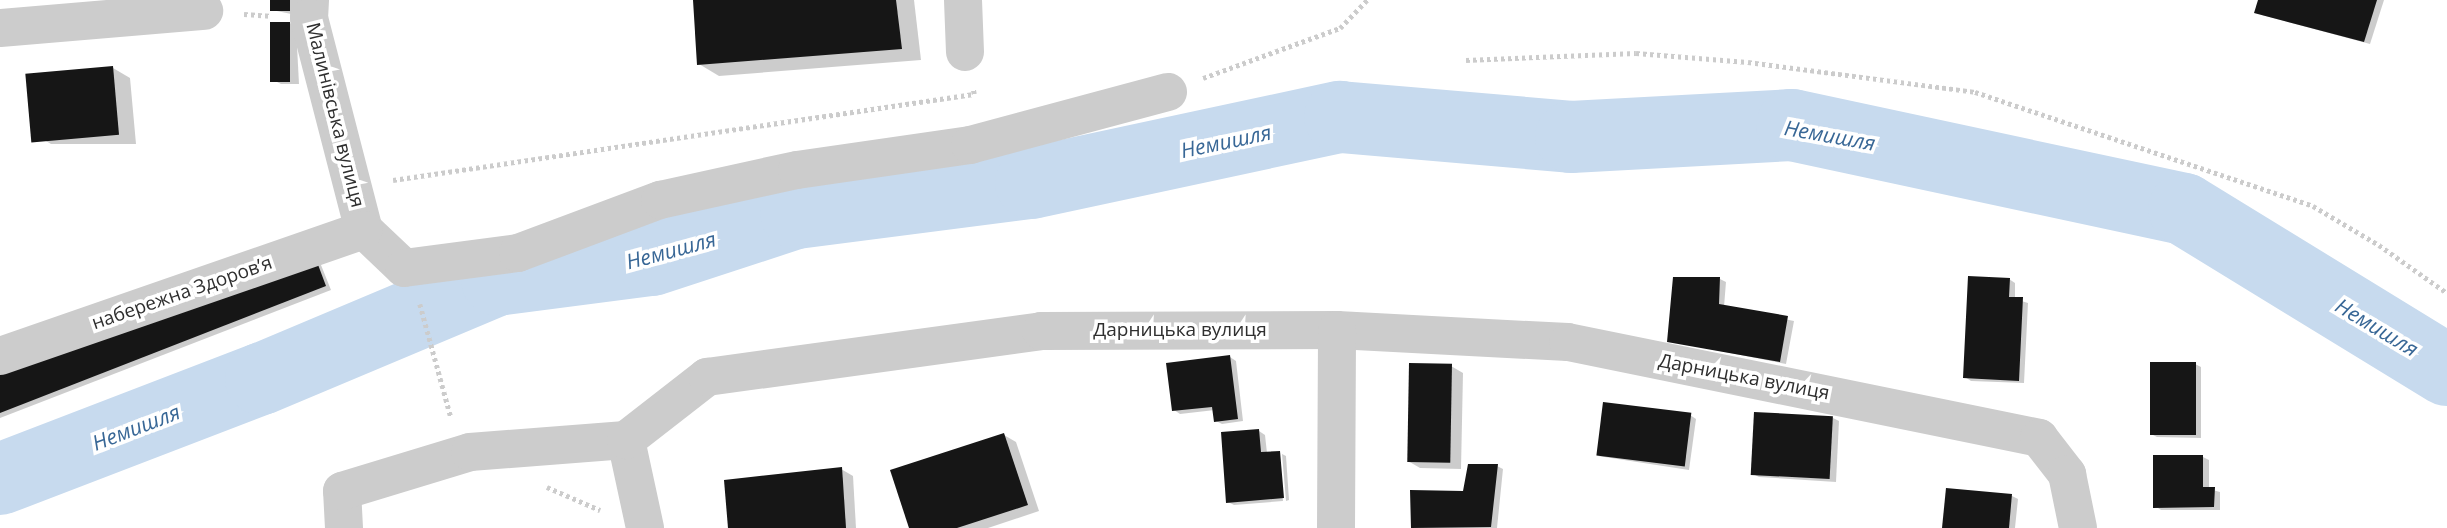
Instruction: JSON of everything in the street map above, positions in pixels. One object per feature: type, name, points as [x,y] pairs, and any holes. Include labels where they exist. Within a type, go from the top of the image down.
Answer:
[{"type":"street","points":[[964,0],[965,52]]},
{"type":"street","name":"Малинівська вулиця","points":[[310,9],[350,186],[364,230]]},
{"type":"street","points":[[0,27],[204,11]]},
{"type":"street","points":[[364,230],[404,268],[518,253],[660,200],[797,170],[970,145],[1168,92]]},
{"type":"street","name":"набережна Здоров’я","points":[[0,356],[364,230]]},
{"type":"street","points":[[1336,528],[1337,330]]},
{"type":"street","name":"Дарницька вулиця","points":[[626,440],[708,377],[1041,331],[1337,330],[1568,342],[2039,438],[2067,474],[2078,528]]},
{"type":"street","points":[[343,510],[470,452],[626,440],[645,528]]},
{"type":"path","points":[[1168,92],[1340,28],[1367,0]]},
{"type":"path","points":[[204,11],[310,9]]},
{"type":"path","points":[[350,186],[974,94],[965,52]]},
{"type":"path","points":[[1466,60],[1636,53],[1748,62],[1975,92],[2314,206],[2379,245],[2447,293]]},
{"type":"path","points":[[422,309],[452,418]]},
{"type":"building","points":[[270,0],[290,0],[290,11],[270,11]]},
{"type":"building","points":[[693,0],[896,0],[902,49],[697,65]]},
{"type":"building","points":[[2258,0],[2377,0],[2364,42],[2254,13]]},
{"type":"building","points":[[270,22],[290,22],[290,82],[270,82]]},
{"type":"building","points":[[113,66],[119,135],[31,142],[25,74]]},
{"type":"building","points":[[314,254],[326,286],[0,413],[0,368]]},
{"type":"building","points":[[1968,276],[2010,278],[2009,297],[2023,297],[2019,381],[1963,378]]},
{"type":"building","points":[[1673,277],[1720,277],[1719,304],[1788,316],[1780,362],[1667,342]]},
{"type":"building","points":[[1230,355],[1238,419],[1214,422],[1212,407],[1172,411],[1166,363]]},
{"type":"building","points":[[2150,362],[2196,362],[2196,435],[2150,435]]},
{"type":"building","points":[[1409,363],[1452,364],[1450,463],[1407,462]]},
{"type":"building","points":[[1603,402],[1691,413],[1685,466],[1596,456]]},
{"type":"building","points":[[1754,412],[1833,416],[1830,479],[1751,475]]},
{"type":"building","points":[[1259,429],[1261,452],[1280,451],[1284,498],[1226,503],[1221,432]]},
{"type":"building","points":[[1004,433],[1028,505],[957,528],[909,528],[890,470]]},
{"type":"building","points":[[2153,455],[2203,455],[2203,487],[2215,487],[2214,507],[2153,508]]},
{"type":"building","points":[[1468,464],[1498,464],[1491,527],[1411,528],[1410,490],[1463,491]]},
{"type":"building","points":[[842,467],[846,528],[728,528],[724,480]]},
{"type":"building","points":[[1946,488],[2012,494],[2009,528],[1942,528]]},
{"type":"waterway","name":"Немишля","points":[[0,479],[261,379],[497,280],[652,260],[796,213],[1031,183],[1340,117],[1571,137],[1792,125],[2184,209],[2447,370]]}]
